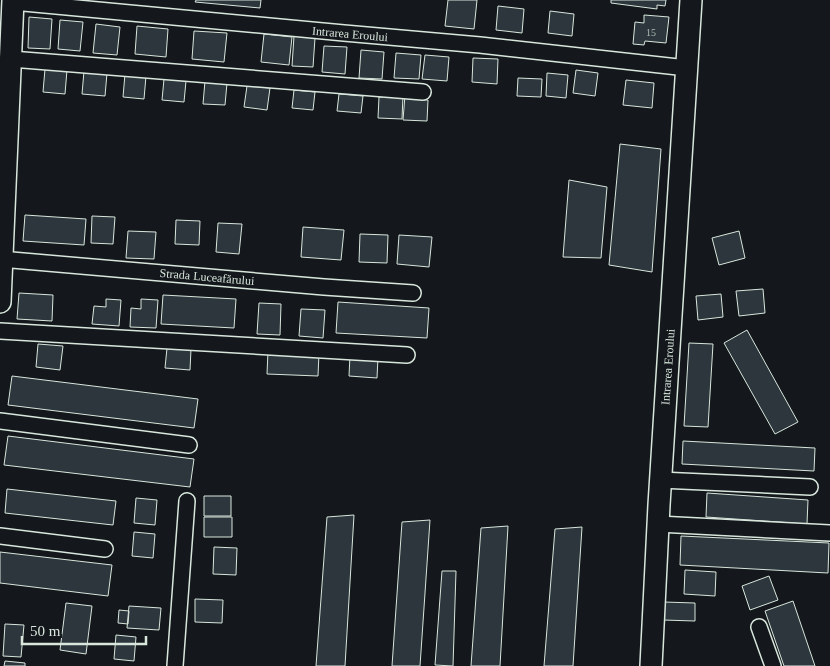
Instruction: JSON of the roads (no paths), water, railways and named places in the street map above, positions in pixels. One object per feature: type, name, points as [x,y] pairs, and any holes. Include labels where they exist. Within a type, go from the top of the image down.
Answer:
[{"type":"street","name":"Intrarea Eroului","points":[[651,666],[660,480],[691,0]]},
{"type":"street","name":"Intrarea Eroului","points":[[13,1],[344,34],[480,44],[687,68]]},
{"type":"street","points":[[0,302],[4,106],[13,1]]},
{"type":"street","points":[[8,44],[423,92]]},
{"type":"street","name":"Strada Luceafărului","points":[[1,260],[324,287],[413,292]]},
{"type":"street","points":[[0,331],[407,355]]},
{"type":"street","points":[[0,422],[188,445]]},
{"type":"street","points":[[660,480],[810,488]]},
{"type":"street","points":[[175,666],[187,502]]},
{"type":"street","points":[[658,524],[830,533]]},
{"type":"street","points":[[0,536],[105,549]]},
{"type":"street","points":[[759,627],[773,666]]}]
